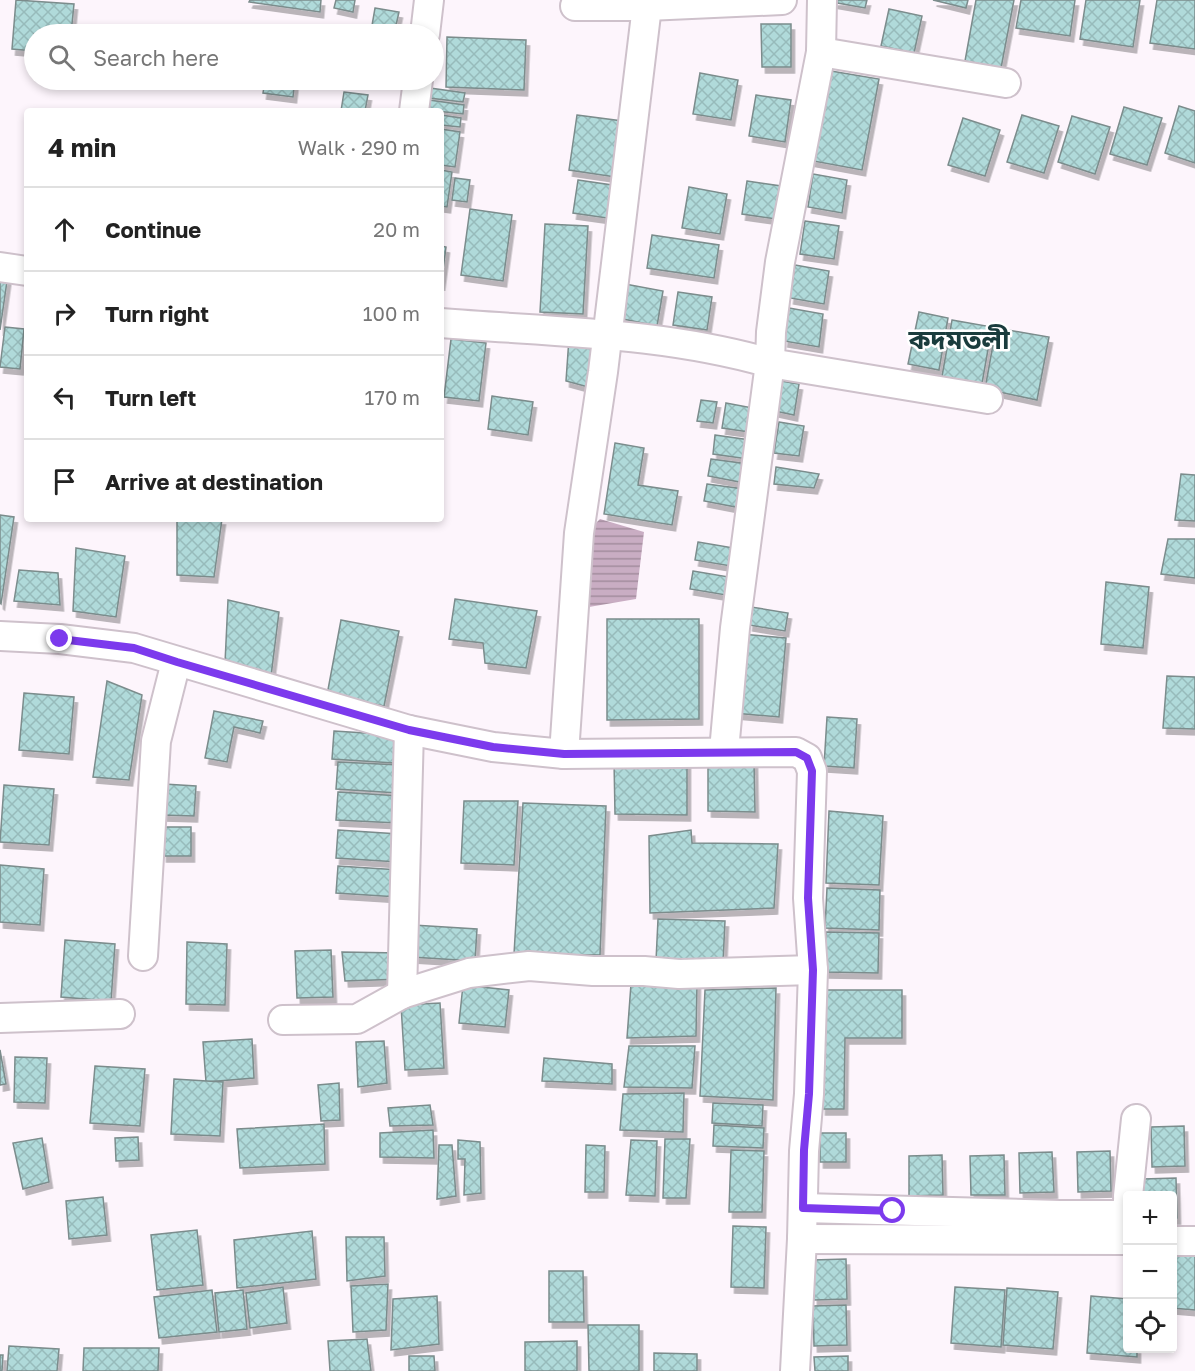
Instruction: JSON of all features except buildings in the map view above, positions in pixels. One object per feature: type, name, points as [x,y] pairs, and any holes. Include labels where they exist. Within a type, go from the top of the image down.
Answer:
[{"type":"street","points":[[425,24],[429,0]]},
{"type":"street","points":[[575,6],[647,6],[782,0]]},
{"type":"street","points":[[724,752],[735,628],[770,363],[771,332],[780,262],[821,52],[822,0]]},
{"type":"street","points":[[564,754],[579,533],[603,372],[647,6]]},
{"type":"street","points":[[821,52],[1006,83]]},
{"type":"street","points":[[414,108],[417,90]]},
{"type":"street","points":[[0,267],[24,271]]},
{"type":"street","points":[[444,323],[533,331],[607,334],[988,399]]},
{"type":"street","points":[[0,636],[60,639],[134,648],[409,730],[493,747],[564,754],[796,752],[807,758],[812,771],[808,898],[813,970],[795,1371]]},
{"type":"street","points":[[143,956],[156,741],[177,662]]},
{"type":"street","points":[[402,994],[409,730]]},
{"type":"street","points":[[283,1020],[357,1019],[402,994],[469,973],[529,966],[592,972],[644,971],[679,974],[813,970]]},
{"type":"street","points":[[0,1018],[120,1014]]},
{"type":"street","points":[[1129,1191],[1136,1119]]},
{"type":"street","points":[[803,1208],[1123,1215]]},
{"type":"street","points":[[802,1239],[1123,1240]]},
{"type":"street","points":[[1177,1241],[1195,1241]]},
{"type":"shaded area","points":[[600,519],[644,532],[636,599],[589,607],[586,602],[594,525]]},
{"type":"district","name":"কদমতলী","points":[[959,339]]},
{"type":"route","points":[[60,639],[134,648],[409,730],[493,747],[564,754],[796,752],[807,758],[812,771],[808,898],[813,970],[803,1208],[893,1211]]}]
